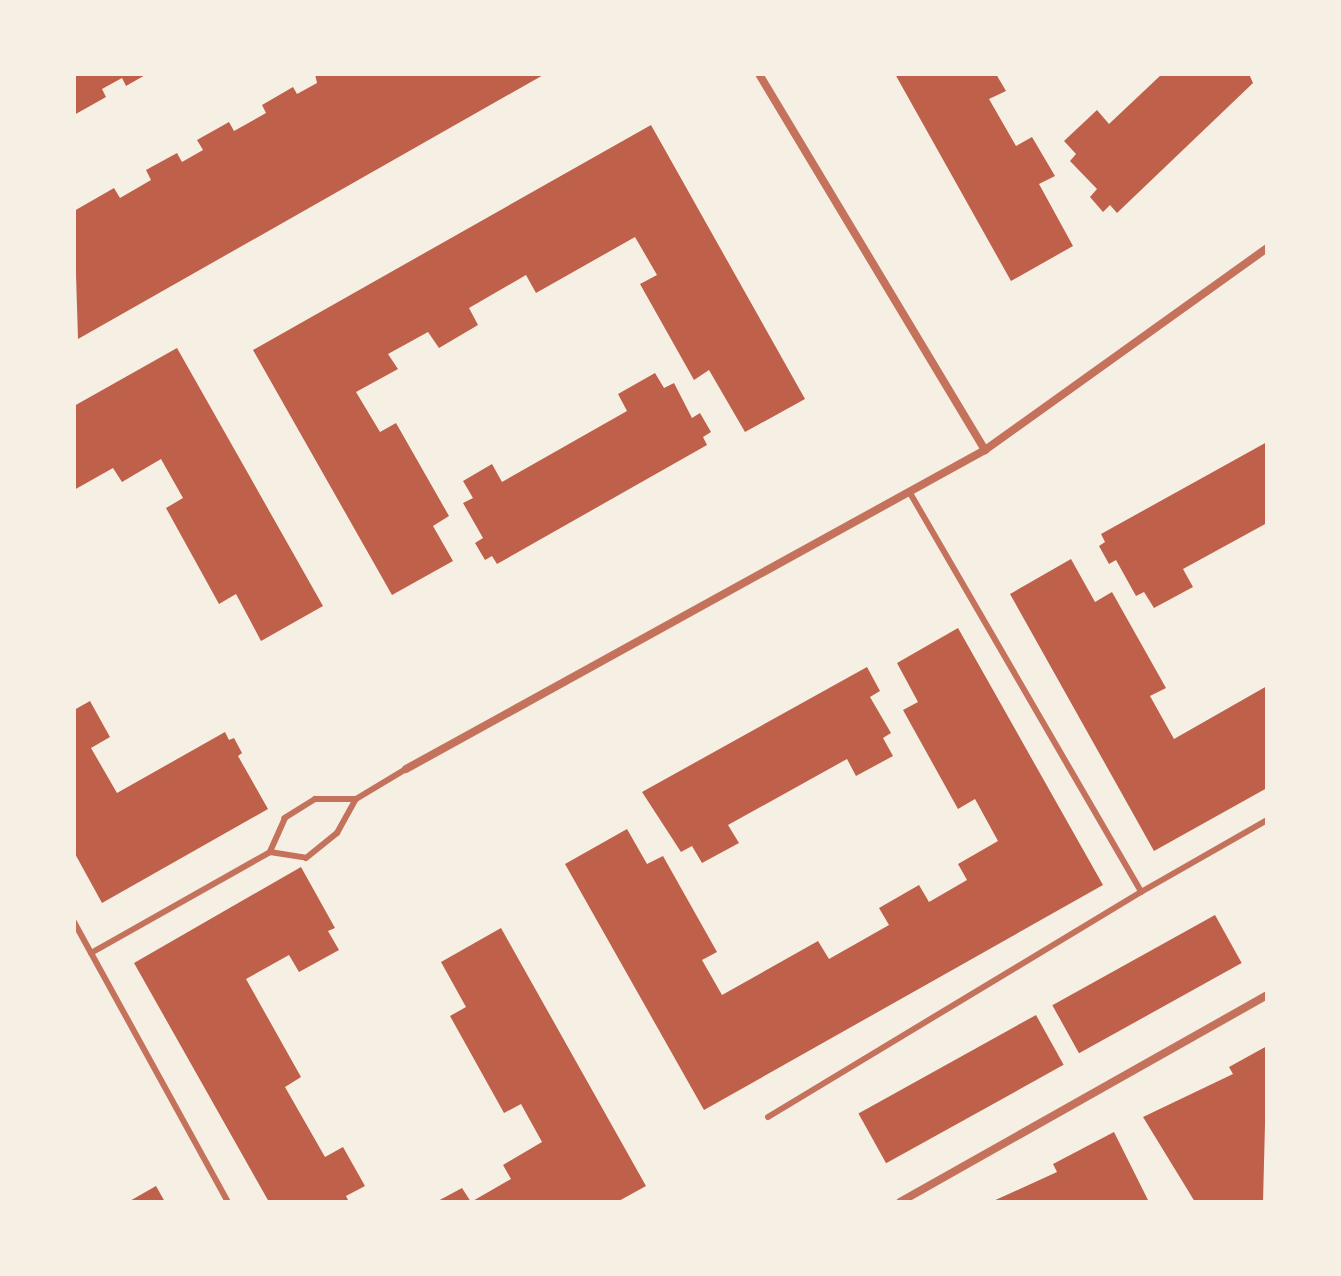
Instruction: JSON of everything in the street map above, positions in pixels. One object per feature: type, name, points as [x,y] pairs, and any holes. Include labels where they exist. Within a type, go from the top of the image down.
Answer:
[{"type":"street","points":[[759,74],[985,450]]},
{"type":"street","points":[[406,769],[985,450],[1267,248]]},
{"type":"street","points":[[900,1202],[1267,995]]},
{"type":"lane","points":[[910,493],[1141,892]]},
{"type":"lane","points":[[270,852],[306,858],[337,833],[356,799],[406,769]]},
{"type":"lane","points":[[91,953],[270,852],[285,818],[315,799],[356,799]]},
{"type":"lane","points":[[768,1117],[1141,892],[1267,820]]},
{"type":"lane","points":[[74,922],[228,1202]]},
{"type":"building","points":[[74,74],[147,74],[126,86],[122,78],[102,89],[106,97],[74,115]]},
{"type":"building","points":[[315,74],[545,74],[78,339],[74,211],[114,188],[120,198],[151,180],[146,170],[177,153],[182,162],[203,150],[197,140],[229,122],[234,131],[266,113],[262,105],[293,87],[297,94],[317,83]]},
{"type":"building","points":[[895,74],[996,74],[1006,91],[989,99],[1016,146],[1032,137],[1055,176],[1039,184],[1073,246],[1011,281]]},
{"type":"building","points":[[1162,74],[1249,74],[1253,83],[1117,213],[1110,205],[1103,212],[1090,197],[1097,189],[1070,161],[1076,154],[1064,141],[1097,110],[1109,124]]},
{"type":"building","points":[[651,125],[805,399],[745,432],[709,370],[694,380],[640,284],[657,275],[635,237],[536,293],[526,275],[469,308],[478,325],[439,348],[428,332],[388,354],[398,369],[356,392],[380,432],[396,423],[449,516],[433,526],[453,561],[392,595],[253,350]]},
{"type":"building","points":[[177,348],[323,606],[261,641],[236,594],[219,604],[166,508],[183,498],[161,459],[122,482],[113,468],[74,490],[74,406]]},
{"type":"building","points":[[655,373],[664,388],[674,383],[692,418],[700,413],[711,432],[703,437],[707,445],[497,564],[492,556],[485,560],[475,543],[483,538],[463,503],[473,498],[463,481],[492,464],[502,482],[627,411],[618,394]]},
{"type":"building","points":[[1267,442],[1267,523],[1183,569],[1193,587],[1154,608],[1144,592],[1136,596],[1116,560],[1109,564],[1099,546],[1105,542],[1101,534]]},
{"type":"building","points":[[1071,559],[1095,602],[1112,592],[1166,688],[1150,696],[1174,739],[1267,686],[1267,788],[1154,851],[1010,594]]},
{"type":"building","points":[[958,628],[1103,885],[704,1110],[565,864],[627,829],[647,864],[663,856],[717,952],[702,960],[722,995],[818,941],[829,959],[889,925],[879,908],[919,885],[929,902],[967,880],[958,864],[998,841],[975,799],[958,809],[903,710],[918,702],[897,663]]},
{"type":"building","points":[[867,667],[880,691],[870,697],[891,733],[883,738],[893,756],[856,776],[847,759],[728,825],[739,843],[702,863],[692,846],[681,852],[642,792]]},
{"type":"building","points":[[90,701],[110,737],[91,748],[117,793],[225,732],[229,740],[234,738],[242,753],[238,756],[268,809],[102,903],[74,852],[74,710]]},
{"type":"building","points":[[301,867],[335,928],[328,931],[339,950],[299,972],[289,955],[246,979],[301,1077],[285,1087],[325,1157],[343,1147],[365,1186],[346,1196],[349,1202],[269,1202],[134,963]]},
{"type":"building","points":[[1215,915],[1242,963],[1079,1053],[1052,1005]]},
{"type":"building","points":[[501,928],[646,1186],[617,1202],[471,1202],[511,1179],[503,1165],[542,1142],[521,1104],[504,1113],[450,1016],[466,1007],[441,962]]},
{"type":"building","points":[[1036,1015],[1064,1065],[886,1163],[858,1113]]},
{"type":"building","points":[[1267,1046],[1263,1202],[1195,1202],[1143,1117],[1233,1074],[1229,1067]]},
{"type":"building","points":[[1114,1132],[1149,1202],[991,1202],[1057,1172],[1053,1164]]},
{"type":"building","points":[[156,1186],[165,1202],[128,1202]]},
{"type":"building","points":[[462,1188],[471,1202],[436,1202]]}]
